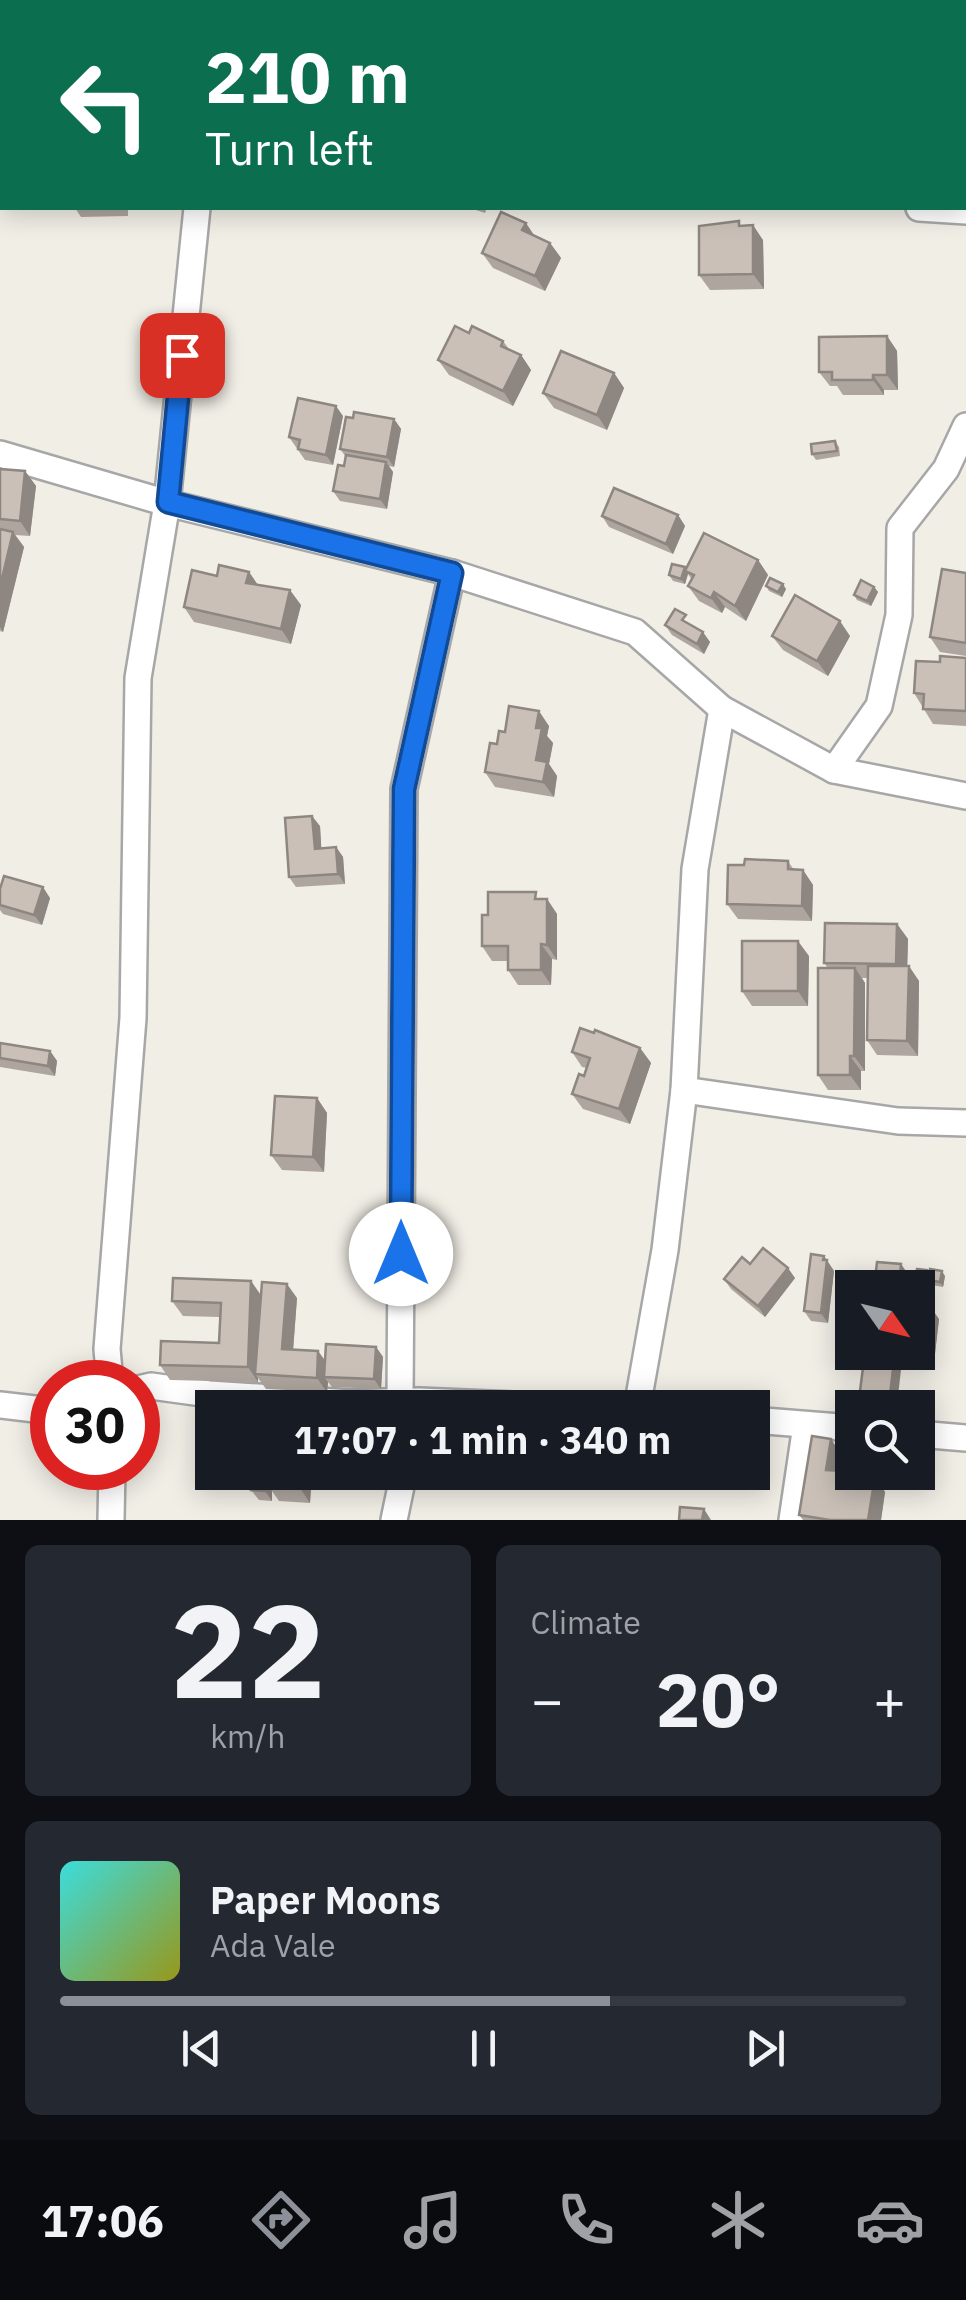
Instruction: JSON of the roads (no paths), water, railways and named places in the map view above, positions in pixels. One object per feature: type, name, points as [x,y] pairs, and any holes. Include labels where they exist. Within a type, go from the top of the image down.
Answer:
[{"type":"street","points":[[108,1360],[133,1018],[138,678],[168,502],[197,210]]},
{"type":"street","points":[[834,770],[880,706],[899,615],[900,528],[946,469],[966,426]]},
{"type":"street","points":[[0,454],[168,502],[452,573],[634,632],[722,709],[834,770],[966,796]]},
{"type":"street","points":[[412,1390],[404,789],[452,573]]},
{"type":"street","points":[[639,1390],[665,1250],[684,1090],[695,869],[722,709]]},
{"type":"street","points":[[684,1090],[898,1121],[966,1124]]},
{"type":"street","points":[[160,1387],[195,1392]]},
{"type":"street","points":[[0,1405],[30,1408]]},
{"type":"street","points":[[770,1421],[835,1427]]},
{"type":"street","points":[[792,1520],[806,1424]]},
{"type":"street","points":[[935,1435],[966,1438]]},
{"type":"street","points":[[111,1520],[112,1490]]},
{"type":"street","points":[[394,1520],[400,1490]]}]
